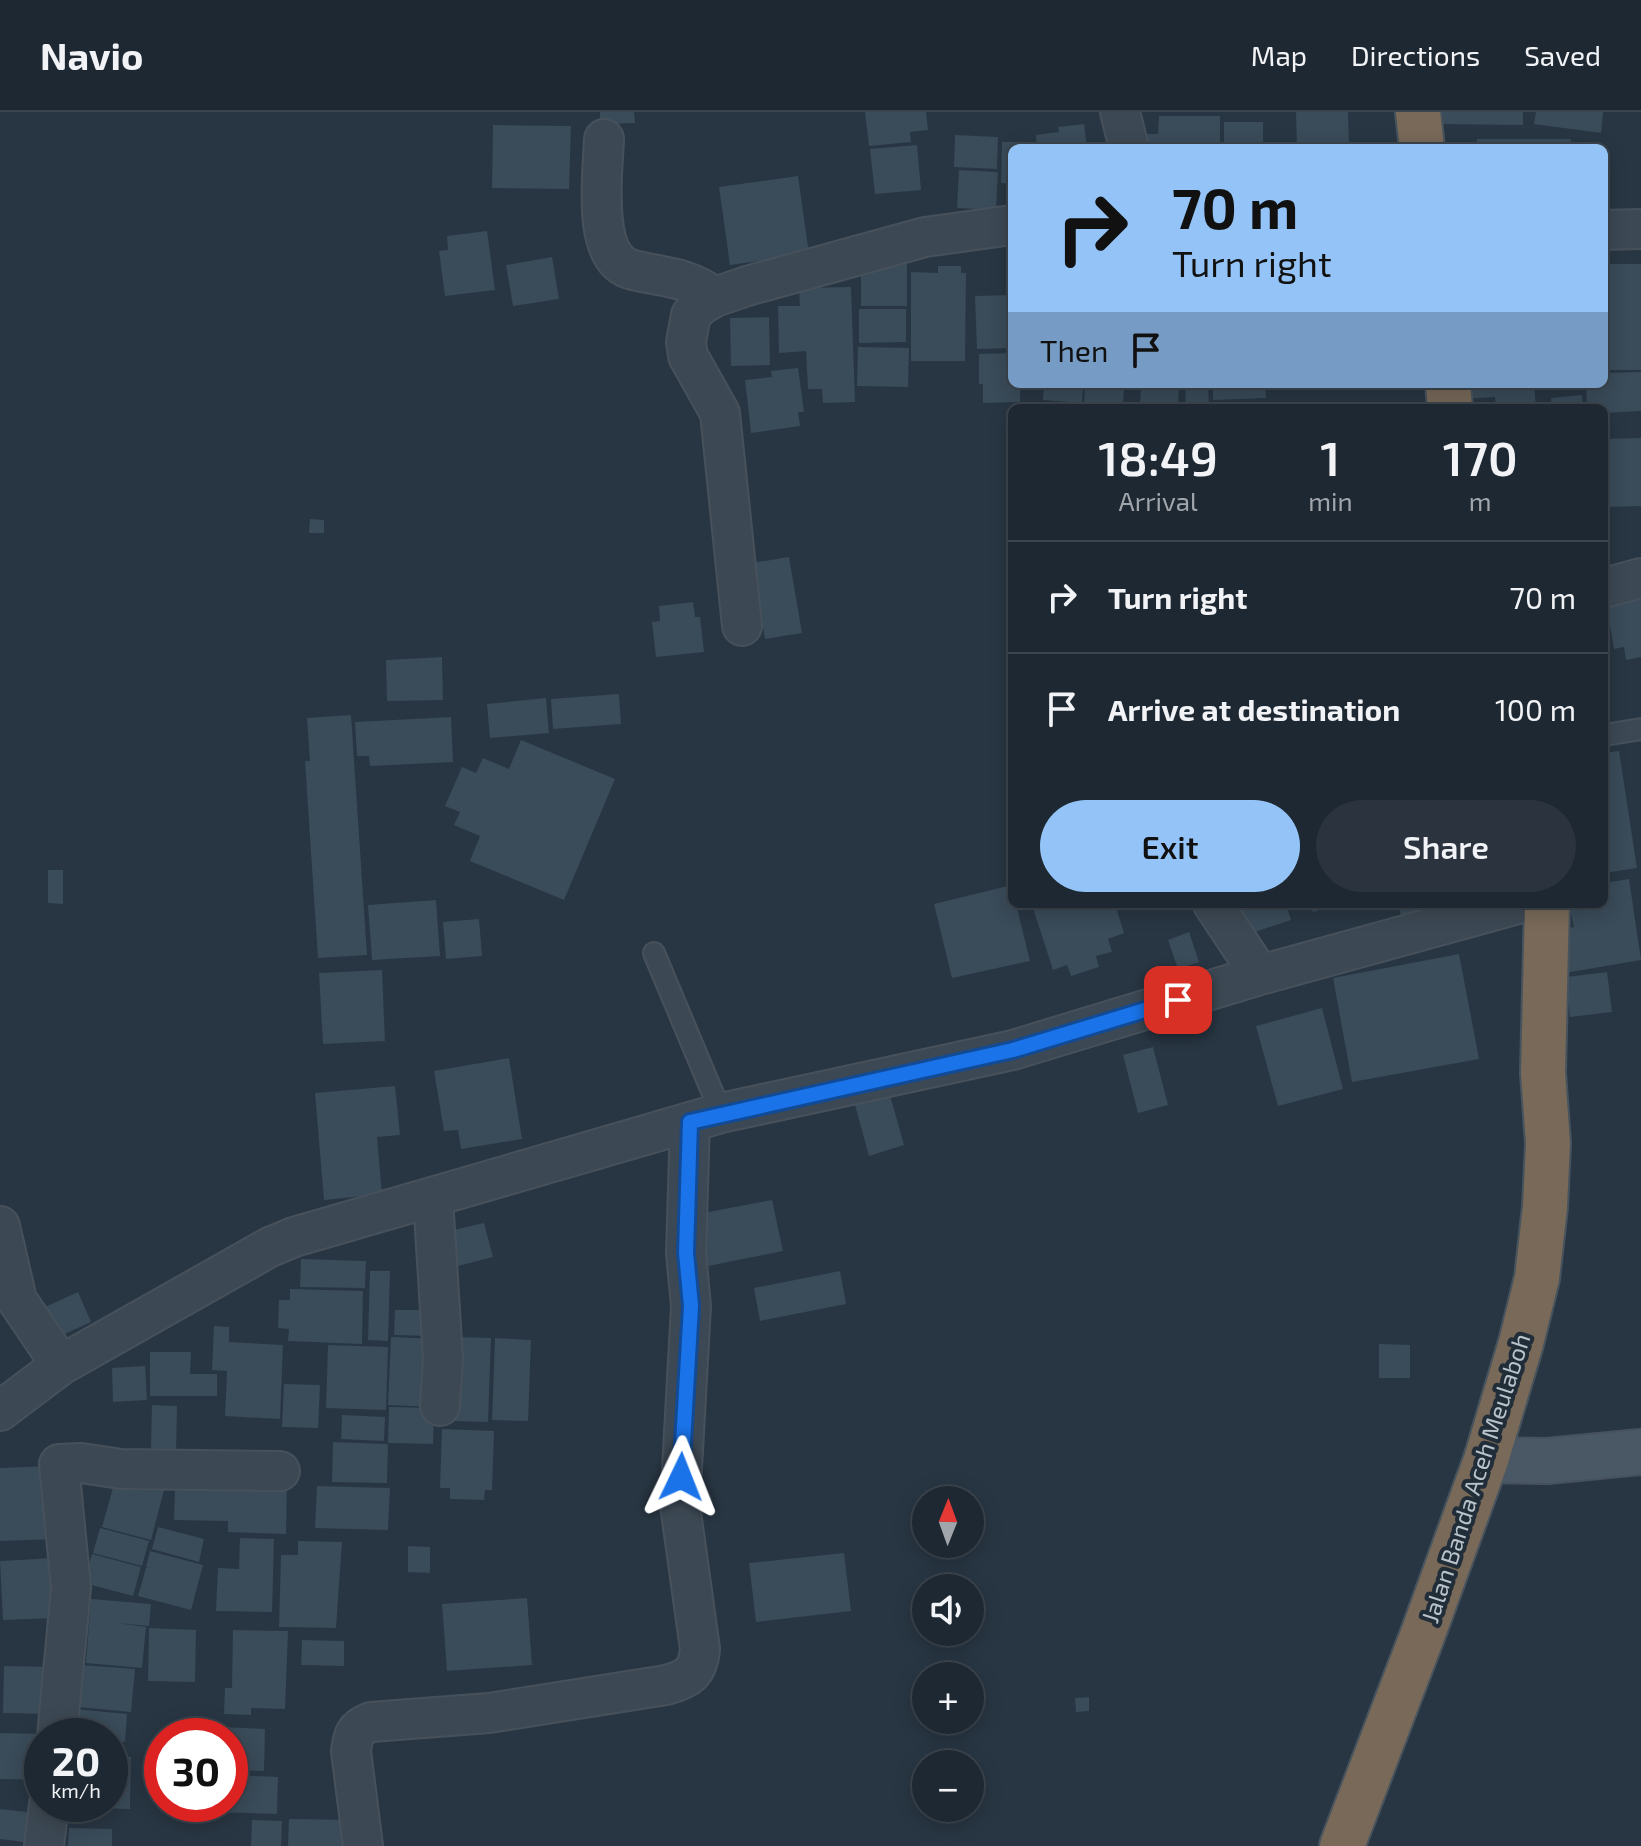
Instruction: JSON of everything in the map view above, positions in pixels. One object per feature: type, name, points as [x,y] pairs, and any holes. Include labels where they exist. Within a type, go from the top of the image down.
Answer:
[{"type":"highway","points":[[1418,112],[1422,144]]},
{"type":"highway","name":"Jalan Banda Aceh Meulaboh","points":[[1342,1846],[1486,1460],[1534,1291],[1545,1207],[1548,1143],[1543,1073],[1547,908]]},
{"type":"street","points":[[1120,112],[1128,144]]},
{"type":"street","points":[[604,139],[602,224],[611,256],[628,269],[677,277],[697,284],[715,297]]},
{"type":"street","points":[[742,626],[720,413],[693,367],[686,342],[691,315],[715,297],[925,237],[1008,226]]},
{"type":"street","points":[[1608,230],[1641,229]]},
{"type":"street","points":[[1608,587],[1641,578]]},
{"type":"street","points":[[1216,908],[1260,975]]},
{"type":"street","points":[[0,1411],[61,1365],[270,1247],[294,1237],[706,1117],[1013,1050],[1260,975],[1503,908]]},
{"type":"street","points":[[363,1846],[351,1751],[353,1736],[359,1726],[371,1722],[489,1713],[666,1685],[693,1674],[699,1662],[694,1598],[680,1505],[691,1306],[686,1253],[706,1117]]},
{"type":"street","points":[[433,1198],[443,1358],[440,1406]]},
{"type":"street","points":[[0,1226],[17,1300],[61,1365]]},
{"type":"street","points":[[1486,1460],[1547,1461],[1641,1452]]},
{"type":"street","points":[[59,1718],[71,1588],[59,1464],[81,1463],[121,1469],[280,1471]]},
{"type":"street","points":[[44,1846],[47,1822]]},
{"type":"lane","points":[[1608,734],[1641,729]]},
{"type":"lane","points":[[654,953],[706,1117]]},
{"type":"building","points":[[600,112],[634,112],[635,123],[600,124]]},
{"type":"building","points":[[865,112],[926,112],[928,130],[910,132],[911,142],[869,146]]},
{"type":"building","points":[[1296,112],[1348,112],[1349,144],[1297,144]]},
{"type":"building","points":[[1440,112],[1523,112],[1523,125],[1439,124]]},
{"type":"building","points":[[1536,112],[1603,112],[1601,133],[1534,124]]},
{"type":"building","points":[[1159,116],[1220,116],[1220,144],[1133,144],[1133,134],[1158,134]]},
{"type":"building","points":[[1224,122],[1263,122],[1263,144],[1224,144]]},
{"type":"building","points":[[1084,124],[1086,144],[1037,144],[1036,135],[1059,132],[1058,127]]},
{"type":"building","points":[[493,125],[571,126],[569,189],[492,188]]},
{"type":"building","points":[[955,135],[998,137],[997,169],[954,167]]},
{"type":"building","points":[[1477,139],[1571,139],[1571,144],[1476,144]]},
{"type":"building","points":[[1002,142],[1034,142],[1008,144],[1008,184],[1001,183]]},
{"type":"building","points":[[917,145],[921,190],[875,194],[870,149]]},
{"type":"building","points":[[959,170],[998,172],[996,210],[957,208]]},
{"type":"building","points":[[798,176],[809,254],[730,265],[719,187]]},
{"type":"building","points":[[487,231],[495,290],[445,296],[439,251],[448,250],[447,236]]},
{"type":"building","points":[[907,254],[907,306],[861,306],[861,263]]},
{"type":"building","points":[[552,257],[559,299],[513,306],[506,265]]},
{"type":"building","points":[[1608,264],[1641,264],[1641,370],[1608,370]]},
{"type":"building","points":[[938,266],[961,266],[961,273],[966,273],[965,361],[911,361],[911,272],[938,273]]},
{"type":"building","points":[[851,287],[855,402],[823,403],[822,389],[808,389],[806,351],[779,353],[778,306],[800,306],[799,288]]},
{"type":"building","points":[[1008,295],[1008,348],[977,349],[975,296]]},
{"type":"building","points":[[859,309],[906,309],[906,342],[859,343]]},
{"type":"building","points":[[769,317],[770,365],[731,366],[730,318]]},
{"type":"building","points":[[858,347],[909,348],[908,387],[857,386]]},
{"type":"building","points":[[1008,353],[1008,388],[1020,388],[1020,402],[983,403],[983,384],[979,384],[979,354]]},
{"type":"building","points":[[798,368],[804,412],[798,412],[800,426],[751,433],[745,380],[772,377],[771,371]]},
{"type":"building","points":[[1641,372],[1641,411],[1608,413],[1608,404],[1587,404],[1586,388],[1608,388],[1608,373]]},
{"type":"building","points":[[1044,388],[1083,388],[1082,403],[1043,400]]},
{"type":"building","points":[[1085,388],[1124,388],[1123,404],[1084,404]]},
{"type":"building","points":[[1141,388],[1179,388],[1178,404],[1140,404]]},
{"type":"building","points":[[1185,388],[1208,388],[1209,404],[1186,404]]},
{"type":"building","points":[[1213,388],[1265,388],[1266,398],[1213,400]]},
{"type":"building","points":[[1463,388],[1534,388],[1536,404],[1496,404],[1495,397],[1464,399]]},
{"type":"building","points":[[1582,395],[1583,404],[1552,404],[1551,398]]},
{"type":"building","points":[[1641,438],[1641,506],[1608,507],[1608,439]]},
{"type":"building","points":[[310,519],[324,520],[324,533],[309,533]]},
{"type":"building","points":[[789,557],[802,633],[765,639],[752,563]]},
{"type":"building","points":[[1641,595],[1641,657],[1626,660],[1624,647],[1614,649],[1608,601]]},
{"type":"building","points":[[693,602],[695,617],[700,617],[704,652],[656,657],[652,622],[660,621],[659,606]]},
{"type":"building","points":[[442,657],[443,700],[387,701],[386,660]]},
{"type":"building","points":[[619,694],[621,724],[553,729],[551,699]]},
{"type":"building","points":[[546,698],[549,733],[490,738],[487,704]]},
{"type":"building","points":[[351,715],[367,955],[318,958],[305,761],[310,761],[307,718]]},
{"type":"building","points":[[451,717],[453,762],[370,766],[369,756],[357,756],[355,722]]},
{"type":"building","points":[[521,740],[615,779],[564,900],[470,861],[480,836],[454,825],[460,812],[445,806],[462,767],[476,773],[483,758],[509,769]]},
{"type":"building","points":[[1619,751],[1637,868],[1608,872],[1608,752]]},
{"type":"building","points":[[48,870],[63,870],[63,904],[48,903]]},
{"type":"building","points":[[1629,879],[1641,960],[1565,973],[1557,930],[1574,927],[1570,908],[1608,908],[1608,882]]},
{"type":"building","points":[[1008,886],[1008,908],[1017,908],[1030,961],[952,978],[934,904]]},
{"type":"building","points":[[436,900],[440,956],[372,960],[368,905]]},
{"type":"building","points":[[1033,908],[1116,908],[1124,933],[1108,939],[1112,952],[1096,956],[1099,967],[1071,976],[1067,965],[1053,970]]},
{"type":"building","points":[[1236,908],[1287,908],[1291,920],[1246,935]]},
{"type":"building","points":[[1400,908],[1438,908],[1401,917]]},
{"type":"building","points":[[479,919],[482,956],[446,959],[443,922]]},
{"type":"building","points":[[1189,932],[1199,962],[1178,969],[1168,940]]},
{"type":"building","points":[[1459,954],[1479,1059],[1352,1082],[1333,978]]},
{"type":"building","points":[[382,970],[385,1041],[323,1044],[319,973]]},
{"type":"building","points":[[1607,972],[1612,1012],[1570,1017],[1566,977]]},
{"type":"building","points":[[1322,1008],[1343,1089],[1278,1106],[1256,1026]]},
{"type":"building","points":[[1153,1047],[1168,1105],[1138,1113],[1123,1055]]},
{"type":"building","points":[[509,1058],[522,1139],[461,1149],[458,1130],[444,1131],[434,1071]]},
{"type":"building","points":[[395,1086],[400,1135],[377,1137],[382,1194],[324,1200],[315,1093]]},
{"type":"building","points":[[890,1095],[904,1145],[869,1156],[855,1105]]},
{"type":"building","points":[[772,1200],[783,1251],[708,1266],[698,1214]]},
{"type":"building","points":[[484,1223],[493,1257],[458,1266],[449,1231]]},
{"type":"building","points":[[301,1259],[366,1261],[365,1288],[300,1287]]},
{"type":"building","points":[[370,1271],[390,1271],[388,1341],[368,1340]]},
{"type":"building","points":[[840,1271],[846,1304],[760,1321],[754,1288]]},
{"type":"building","points":[[290,1289],[363,1291],[362,1344],[288,1341],[289,1329],[278,1328],[279,1300],[290,1300]]},
{"type":"building","points":[[78,1292],[91,1322],[56,1338],[43,1308]]},
{"type":"building","points":[[395,1310],[429,1310],[429,1336],[394,1335]]},
{"type":"building","points":[[214,1326],[229,1327],[229,1342],[283,1345],[280,1419],[225,1416],[227,1371],[212,1370]]},
{"type":"building","points":[[391,1337],[439,1339],[437,1407],[388,1405]]},
{"type":"building","points":[[457,1337],[491,1338],[488,1422],[455,1421]]},
{"type":"building","points":[[495,1338],[531,1340],[528,1421],[492,1420]]},
{"type":"building","points":[[1379,1344],[1410,1345],[1410,1378],[1379,1378]]},
{"type":"building","points":[[328,1345],[388,1347],[386,1410],[326,1408]]},
{"type":"building","points":[[150,1352],[191,1352],[190,1374],[217,1374],[217,1396],[150,1396]]},
{"type":"building","points":[[145,1366],[147,1400],[113,1402],[112,1368]]},
{"type":"building","points":[[284,1384],[320,1385],[318,1428],[282,1427]]},
{"type":"building","points":[[152,1405],[177,1406],[176,1450],[151,1449]]},
{"type":"building","points":[[389,1407],[434,1408],[433,1444],[388,1443]]},
{"type":"building","points":[[342,1415],[385,1417],[384,1441],[341,1439]]},
{"type":"building","points":[[442,1429],[494,1431],[492,1490],[485,1490],[484,1500],[450,1499],[450,1488],[440,1488]]},
{"type":"building","points":[[333,1442],[388,1444],[387,1483],[332,1482]]},
{"type":"building","points":[[52,1466],[56,1539],[0,1541],[0,1468]]},
{"type":"building","points":[[116,1477],[164,1490],[151,1540],[102,1527]]},
{"type":"building","points":[[189,1479],[287,1482],[286,1534],[228,1532],[228,1521],[174,1520],[175,1489],[189,1490]]},
{"type":"building","points":[[317,1486],[390,1488],[388,1530],[315,1528]]},
{"type":"building","points":[[158,1527],[204,1539],[199,1562],[152,1549]]},
{"type":"building","points":[[100,1528],[149,1541],[142,1566],[93,1553]]},
{"type":"building","points":[[240,1538],[274,1539],[272,1612],[216,1611],[218,1568],[239,1569]]},
{"type":"building","points":[[298,1541],[342,1542],[336,1628],[279,1627],[281,1555],[298,1555]]},
{"type":"building","points":[[408,1546],[430,1547],[430,1573],[408,1572]]},
{"type":"building","points":[[150,1551],[203,1565],[191,1610],[138,1596],[146,1568],[149,1568],[146,1567]]},
{"type":"building","points":[[844,1553],[851,1611],[756,1622],[749,1563]]},
{"type":"building","points":[[92,1554],[141,1567],[133,1596],[84,1583]]},
{"type":"building","points":[[55,1558],[58,1618],[3,1620],[0,1561]]},
{"type":"building","points":[[527,1598],[532,1665],[447,1671],[442,1604]]},
{"type":"building","points":[[91,1599],[151,1604],[149,1626],[117,1623],[146,1627],[142,1668],[86,1663]]},
{"type":"building","points":[[149,1628],[196,1630],[195,1682],[148,1681]]},
{"type":"building","points":[[233,1630],[288,1631],[285,1709],[251,1708],[251,1715],[224,1714],[225,1688],[232,1688]]},
{"type":"building","points":[[302,1640],[344,1641],[344,1666],[301,1665]]},
{"type":"building","points":[[81,1665],[135,1669],[131,1712],[77,1707]]},
{"type":"building","points":[[4,1666],[54,1667],[52,1714],[3,1713]]},
{"type":"building","points":[[1089,1697],[1089,1711],[1076,1712],[1075,1698]]},
{"type":"building","points":[[74,1709],[127,1714],[127,1718],[73,1718]]},
{"type":"building","points":[[248,1728],[265,1729],[264,1771],[248,1771]]},
{"type":"building","points":[[0,1733],[24,1734],[24,1780],[0,1779]]},
{"type":"building","points":[[128,1757],[131,1757],[128,1809]]},
{"type":"building","points":[[248,1776],[278,1777],[277,1814],[248,1813]]},
{"type":"building","points":[[0,1809],[24,1812],[24,1822],[44,1822],[41,1844],[0,1839]]},
{"type":"building","points":[[289,1819],[357,1820],[356,1846],[288,1846]]},
{"type":"building","points":[[252,1820],[282,1821],[281,1846],[251,1846]]},
{"type":"building","points":[[69,1828],[112,1829],[112,1846],[68,1846]]},
{"type":"route","points":[[681,1477],[691,1306],[686,1253],[690,1122],[1013,1050],[1178,1000]]}]
